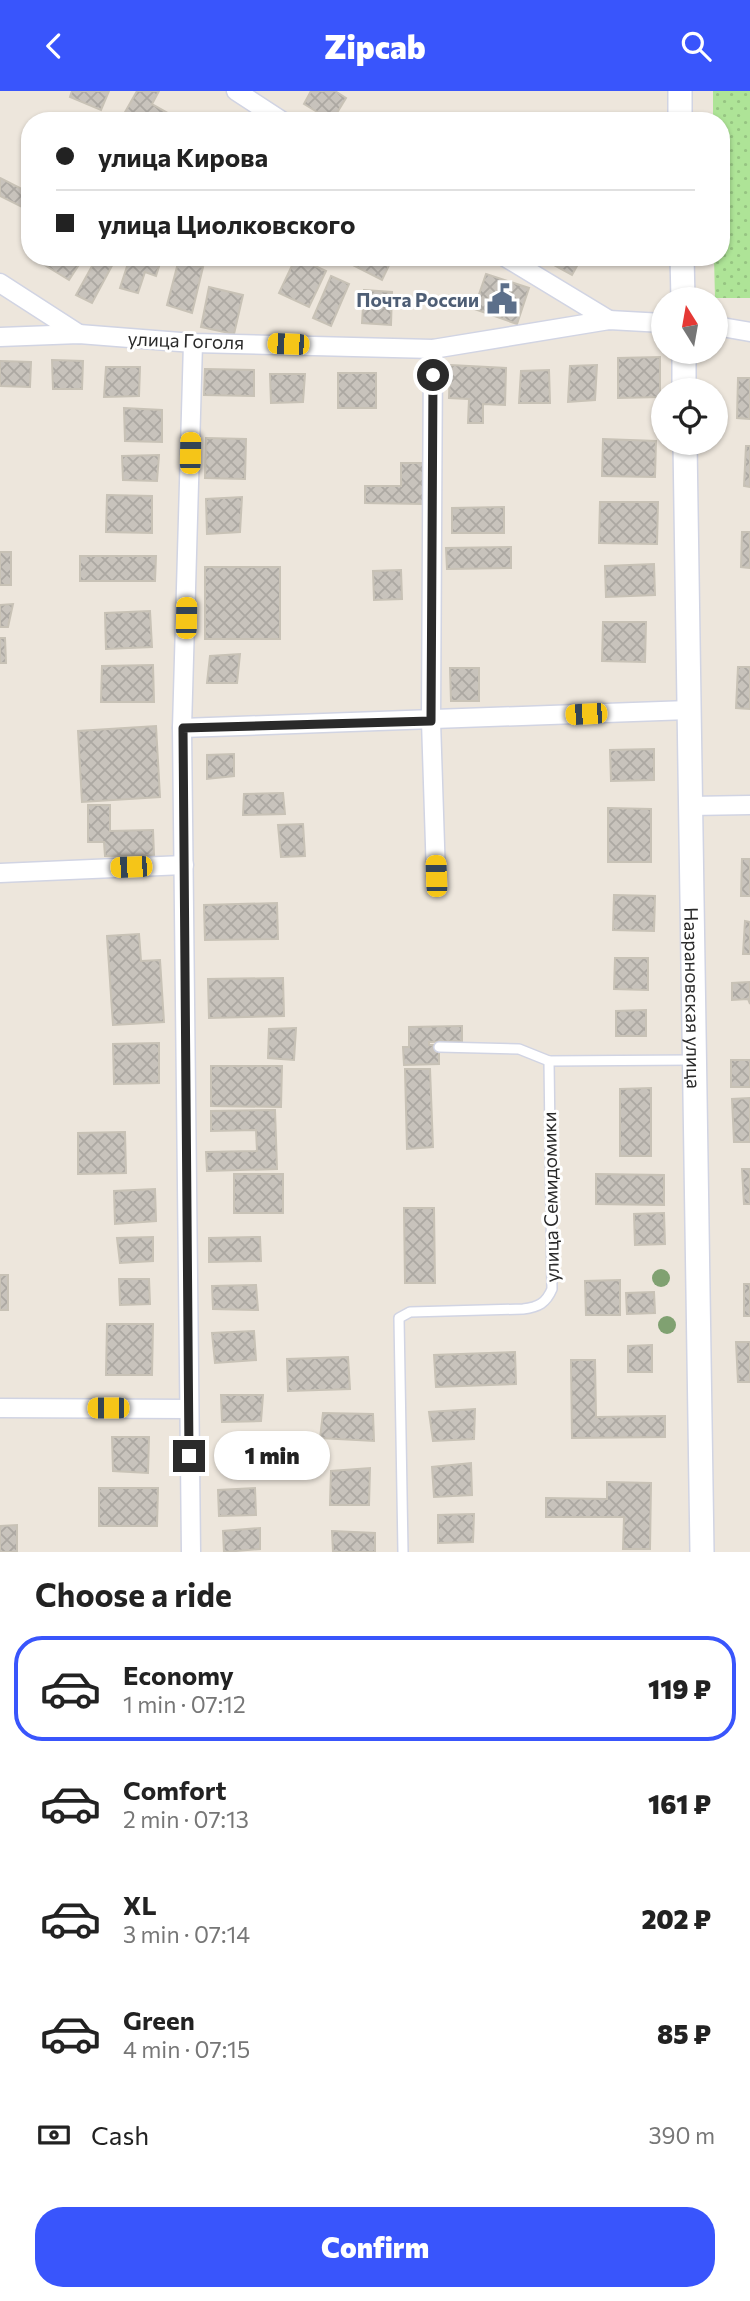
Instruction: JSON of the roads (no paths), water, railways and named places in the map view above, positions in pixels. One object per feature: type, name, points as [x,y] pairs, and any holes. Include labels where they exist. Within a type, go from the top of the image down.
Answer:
[{"type":"street","points":[[236,91],[268,112]]},
{"type":"street","points":[[680,91],[680,112]]},
{"type":"street","points":[[520,266],[609,320]]},
{"type":"street","points":[[682,266],[683,287]]},
{"type":"street","points":[[0,283],[79,334]]},
{"type":"street","name":"улица Гоголя","points":[[0,337],[79,334],[193,343],[433,348],[609,320],[651,322]]},
{"type":"street","points":[[728,328],[750,332]]},
{"type":"street","points":[[191,1552],[183,728],[193,343]]},
{"type":"street","points":[[433,348],[431,721],[436,876]]},
{"type":"street","name":"Назрановская улица","points":[[685,455],[702,1552]]},
{"type":"street","points":[[183,728],[689,710]]},
{"type":"street","points":[[690,806],[750,805]]},
{"type":"street","points":[[0,873],[184,865]]},
{"type":"street","points":[[0,1408],[188,1409]]},
{"type":"lane","points":[[439,1047],[520,1049],[549,1061],[694,1060]]},
{"type":"lane","name":"улица Семидомики","points":[[404,1552],[399,1318],[410,1312],[536,1308],[547,1301],[552,1289],[549,1061]]},
{"type":"place","name":"Почта России","points":[[502,299]]}]
